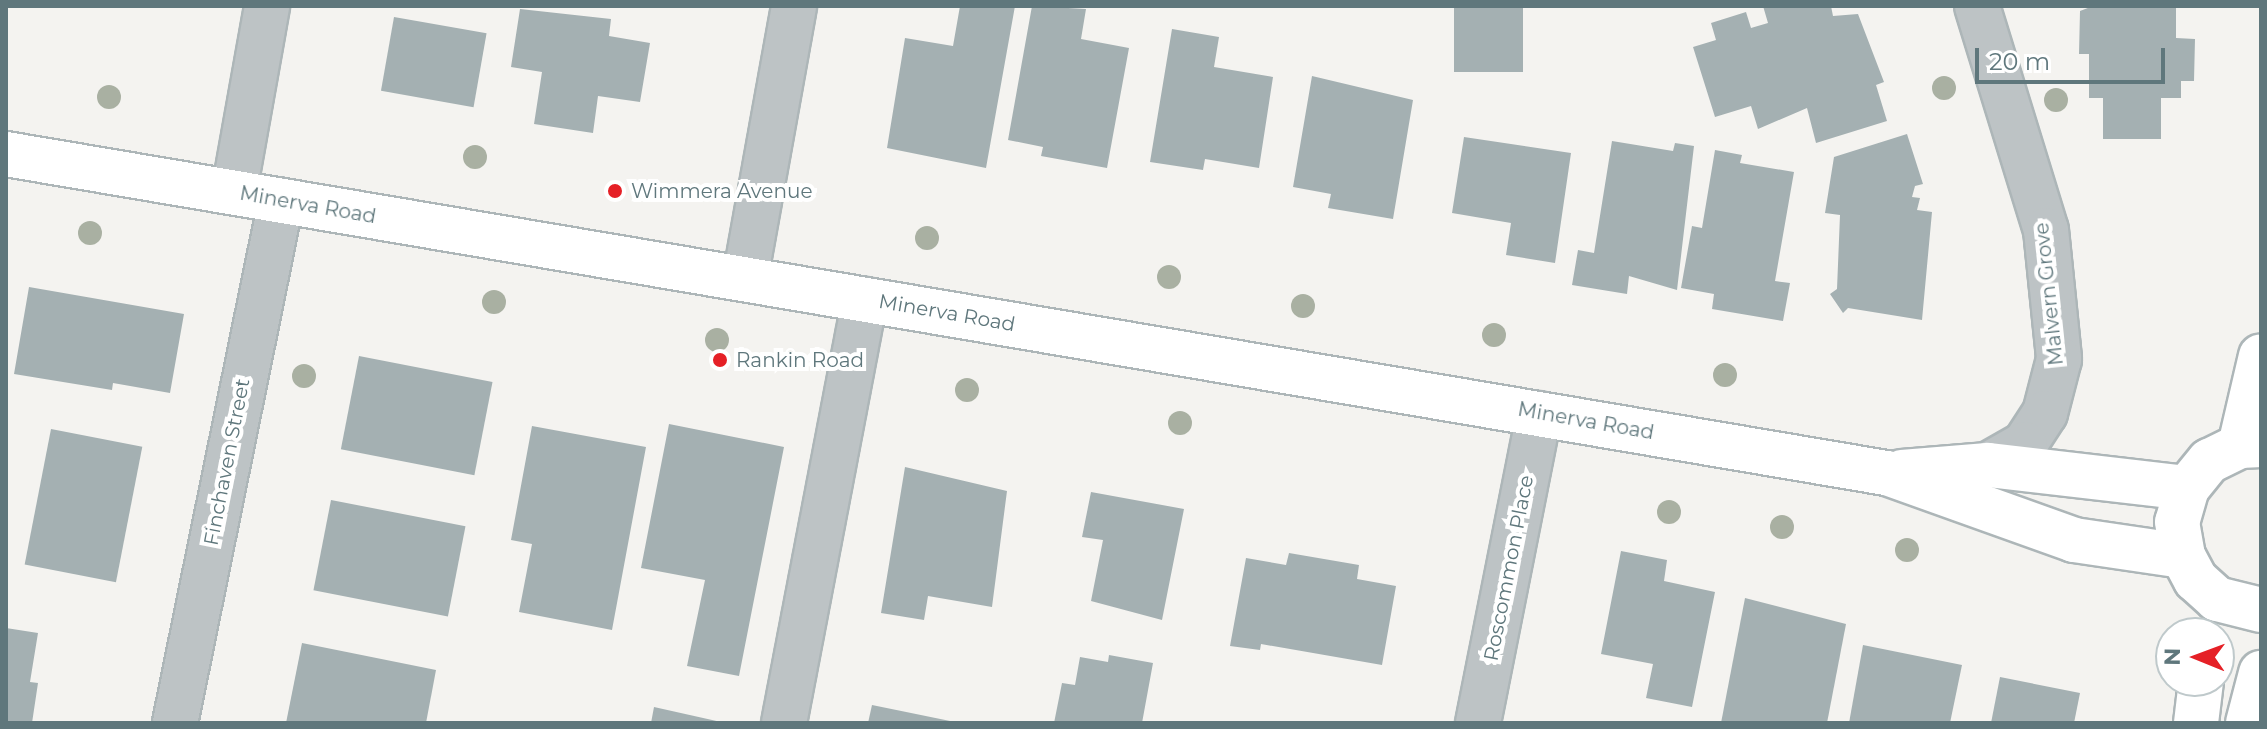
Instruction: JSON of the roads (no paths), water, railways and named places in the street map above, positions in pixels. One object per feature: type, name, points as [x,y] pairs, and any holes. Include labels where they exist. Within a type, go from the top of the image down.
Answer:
[{"type":"street","points":[[234,192],[267,6]]},
{"type":"street","points":[[745,279],[794,6]]},
{"type":"street","name":"Malvern Grove","points":[[1977,6],[2046,230],[2059,359],[2055,388],[2025,444],[1988,465]]},
{"type":"street","name":"Minerva Road","points":[[6,154],[1887,473],[2074,540],[2183,556]]},
{"type":"street","name":"Finchaven Street","points":[[175,723],[281,201]]},
{"type":"street","points":[[784,723],[865,300]]},
{"type":"street","points":[[2261,356],[2251,445],[2209,461],[2187,488],[2177,522],[2183,556],[2213,616],[2261,610]]},
{"type":"street","name":"Roscommon Place","points":[[1478,723],[1539,414]]},
{"type":"street","name":"Minerva Road","points":[[1887,473],[1988,465],[2187,488]]},
{"type":"street","points":[[2248,723],[2261,673]]},
{"type":"street","points":[[2196,723],[2199,697]]},
{"type":"place","name":"Wimmera Avenue","points":[[615,191]]},
{"type":"place","name":"Rankin Road","points":[[720,360]]}]
